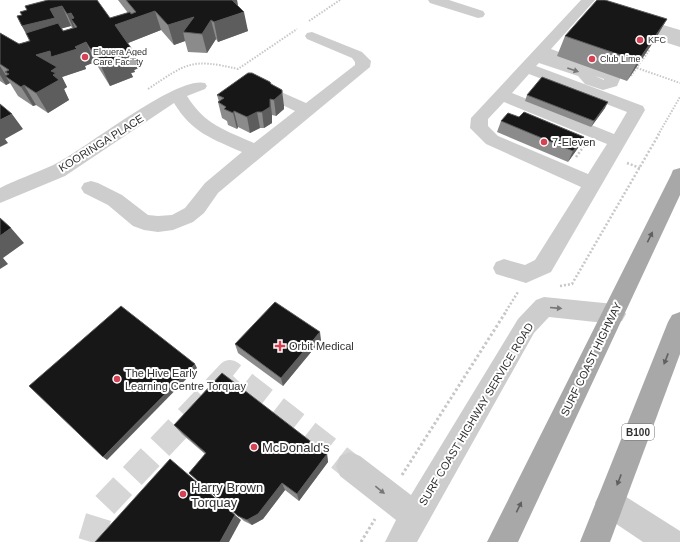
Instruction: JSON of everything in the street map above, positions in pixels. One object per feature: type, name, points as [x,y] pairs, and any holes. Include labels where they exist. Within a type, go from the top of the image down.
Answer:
[{"type":"main road","name":"SURF COAST HIGHWAY","points":[[502,542],[680,176]]},
{"type":"main road","name":"B100","points":[[595,542],[680,322]]},
{"type":"street","points":[[435,0],[478,14]]},
{"type":"street","points":[[588,0],[480,118],[479,128],[492,140],[593,184]]},
{"type":"street","points":[[680,35],[632,19],[619,17],[680,42]]},
{"type":"street","points":[[90,188],[116,201],[134,218],[139,220],[156,224],[169,223],[179,221],[189,215],[215,184],[307,110],[359,71],[364,64],[357,55],[312,36]]},
{"type":"street","points":[[504,268],[526,274],[543,266],[637,110],[535,59]]},
{"type":"street","name":"KOORINGA PLACE","points":[[0,196],[24,184],[58,171],[177,94],[199,86]]},
{"type":"street","points":[[257,87],[307,110]]},
{"type":"street","points":[[177,94],[187,110],[203,126],[256,151]]},
{"type":"street","points":[[501,95],[618,142]]},
{"type":"street","name":"SURF COAST HIGHWAY SERVICE ROAD","points":[[400,542],[526,326],[544,307],[614,314]]},
{"type":"street","points":[[350,466],[388,497],[415,516]]},
{"type":"street","points":[[610,503],[670,542]]},
{"type":"path","points":[[637,68],[680,83]]},
{"type":"building","points":[[48,0],[97,0],[110,18],[130,12],[131,14],[136,12],[126,0],[232,0],[244,12],[214,22],[211,20],[202,34],[183,32],[194,17],[168,25],[155,11],[115,25],[131,48],[126,50],[128,52],[122,54],[125,57],[101,66],[86,42],[75,47],[77,49],[51,57],[50,51],[36,55],[57,67],[51,71],[56,73],[53,75],[59,80],[36,93],[24,85],[21,87],[5,76],[9,74],[5,72],[9,70],[0,64],[0,33],[19,44],[30,41],[26,33],[58,23],[63,31],[77,27],[71,19],[74,18],[71,13],[67,14],[62,6],[50,9],[55,18],[22,26],[17,16],[22,15],[20,12],[27,10],[25,6]]},
{"type":"building","points":[[597,0],[605,0],[667,19],[638,61],[565,36]]},
{"type":"building","points":[[248,73],[252,73],[270,82],[282,90],[282,93],[274,100],[270,99],[270,107],[262,112],[257,112],[247,117],[234,111],[233,113],[224,109],[226,107],[218,102],[224,98],[217,95]]},
{"type":"building","points":[[542,77],[608,102],[594,121],[527,95]]},
{"type":"building","points":[[0,104],[12,114],[0,120]]},
{"type":"building","points":[[524,112],[584,137],[573,151],[501,121],[508,113],[519,117]]},
{"type":"building","points":[[0,218],[11,228],[0,236]]},
{"type":"building","name":"Orbit Medical","points":[[275,302],[320,332],[281,378],[235,344]]},
{"type":"building","name":"The Hive Early Learning Centre Torquay","points":[[121,306],[195,364],[103,457],[29,386]]},
{"type":"building","name":"McDonald's","points":[[222,373],[327,454],[297,494],[282,483],[258,514],[247,520],[238,516],[189,473],[206,453],[174,425]]},
{"type":"building","name":"Harry Brown Torquay","points":[[170,459],[235,515],[220,542],[95,542]]},
{"type":"tunnel","points":[[91,542],[101,509],[230,373],[350,466]]},
{"type":"place","name":"KFC","points":[[640,40]]},
{"type":"place","name":"Elouera Aged Care Facility","points":[[85,57]]},
{"type":"place","name":"Club Lime","points":[[592,59]]},
{"type":"place","name":"7-Eleven","points":[[544,142]]},
{"type":"place","name":"Orbit Medical","points":[[280,346]]},
{"type":"place","name":"The Hive Early Learning Centre Torquay","points":[[117,379]]},
{"type":"place","name":"McDonald's","points":[[254,447]]},
{"type":"place","name":"Harry Brown Torquay","points":[[183,494]]}]
